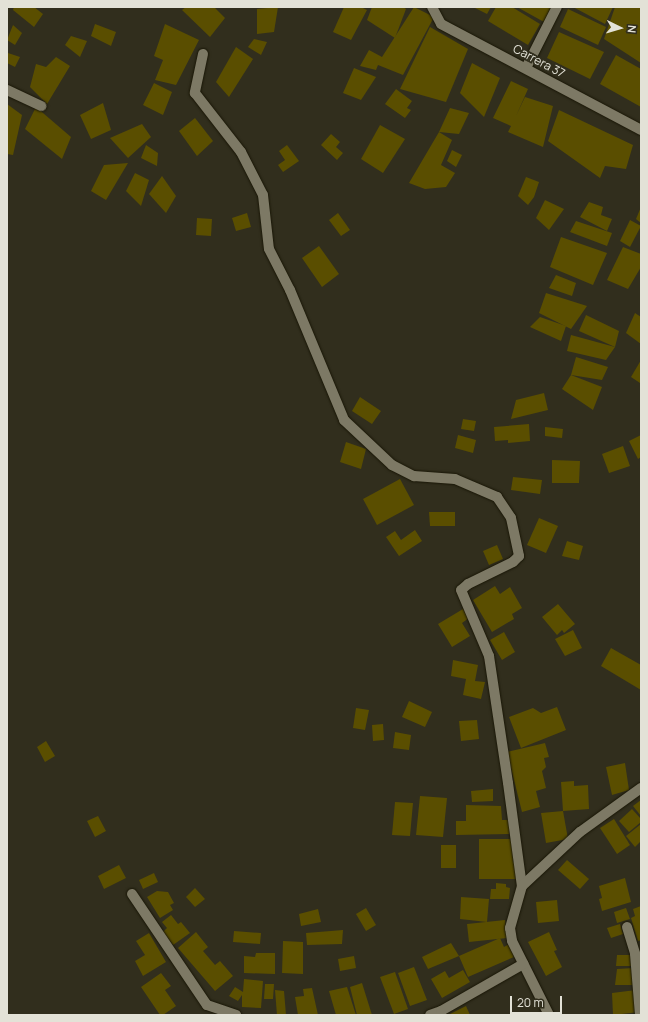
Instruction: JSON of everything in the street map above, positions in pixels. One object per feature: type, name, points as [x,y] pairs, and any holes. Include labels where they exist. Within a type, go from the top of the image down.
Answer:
[{"type":"street","name":"Carrera 37","points":[[432,7],[441,24],[641,130]]},
{"type":"street","points":[[526,68],[556,7]]},
{"type":"street","points":[[203,54],[196,93],[240,152],[263,194],[269,250],[290,290],[344,420],[392,465],[414,476],[455,479],[497,498],[511,518],[519,556],[513,562],[468,584],[461,590],[490,656],[522,886],[510,928],[512,941],[549,1015]]},
{"type":"street","points":[[7,90],[42,106]]},
{"type":"street","points":[[522,886],[580,832],[641,788]]},
{"type":"street","points":[[132,894],[206,1005],[236,1015]]},
{"type":"street","points":[[627,927],[635,954],[640,1015]]},
{"type":"street","points":[[430,1015],[442,1013],[524,964]]},
{"type":"building","points":[[14,7],[34,7],[43,14],[34,27],[13,10]]},
{"type":"building","points":[[186,7],[214,7],[225,18],[210,37],[182,10]]},
{"type":"building","points":[[278,7],[274,32],[257,34],[257,9]]},
{"type":"building","points":[[344,7],[361,7],[367,10],[351,40],[333,32]]},
{"type":"building","points":[[372,7],[403,7],[406,9],[395,38],[367,20]]},
{"type":"building","points":[[414,7],[434,17],[403,75],[378,65],[376,70],[360,66],[369,50],[382,57]]},
{"type":"building","points":[[473,7],[491,7],[487,14]]},
{"type":"building","points":[[496,7],[512,7],[540,24],[528,45],[488,21]]},
{"type":"building","points":[[517,7],[551,7],[544,22]]},
{"type":"building","points":[[573,7],[613,7],[605,24]]},
{"type":"building","points":[[615,7],[641,7],[641,63],[604,39]]},
{"type":"building","points":[[568,9],[606,27],[598,45],[560,27]]},
{"type":"building","points":[[95,24],[116,32],[111,46],[91,36]]},
{"type":"building","points":[[165,24],[199,40],[176,85],[155,80],[163,60],[154,56]]},
{"type":"building","points":[[13,25],[22,33],[15,45],[7,40]]},
{"type":"building","points":[[430,27],[468,49],[446,102],[400,89]]},
{"type":"building","points":[[559,32],[604,52],[590,79],[547,58]]},
{"type":"building","points":[[71,36],[87,41],[80,57],[65,45]]},
{"type":"building","points":[[254,39],[267,42],[261,55],[248,47]]},
{"type":"building","points":[[236,47],[253,59],[229,97],[216,82]]},
{"type":"building","points":[[8,53],[20,57],[15,67],[7,63]]},
{"type":"building","points":[[616,55],[641,69],[641,107],[600,84]]},
{"type":"building","points":[[56,57],[70,66],[47,104],[30,87],[36,64],[46,67]]},
{"type":"building","points":[[472,63],[500,78],[484,117],[460,93]]},
{"type":"building","points":[[354,68],[376,77],[361,100],[343,93]]},
{"type":"building","points":[[511,81],[528,89],[516,116],[525,97],[553,106],[543,147],[508,132],[511,126],[493,118]]},
{"type":"building","points":[[154,83],[172,92],[163,115],[143,105]]},
{"type":"building","points":[[396,89],[412,101],[407,108],[411,110],[405,118],[385,104]]},
{"type":"building","points":[[103,103],[111,130],[91,139],[80,115]]},
{"type":"building","points":[[7,104],[22,115],[13,155],[7,154]]},
{"type":"building","points":[[36,107],[71,137],[62,159],[25,129]]},
{"type":"building","points":[[450,108],[469,113],[459,134],[439,132]]},
{"type":"building","points":[[559,110],[633,145],[626,169],[605,166],[600,178],[548,141]]},
{"type":"building","points":[[195,118],[213,141],[197,156],[179,131]]},
{"type":"building","points":[[142,124],[151,137],[128,158],[110,138]]},
{"type":"building","points":[[380,125],[405,139],[383,173],[361,159]]},
{"type":"building","points":[[439,132],[452,140],[441,165],[455,173],[446,187],[425,189],[409,183]]},
{"type":"building","points":[[331,134],[340,142],[336,147],[343,153],[337,160],[321,145]]},
{"type":"building","points":[[146,145],[158,153],[157,166],[141,158]]},
{"type":"building","points":[[287,145],[299,161],[283,172],[278,165],[285,160],[279,151]]},
{"type":"building","points":[[452,150],[462,155],[456,167],[447,161]]},
{"type":"building","points":[[128,163],[106,200],[91,191],[104,165]]},
{"type":"building","points":[[135,173],[149,180],[141,206],[126,191]]},
{"type":"building","points":[[162,176],[176,196],[166,213],[149,194]]},
{"type":"building","points":[[526,177],[539,182],[534,197],[528,205],[518,196]]},
{"type":"building","points":[[545,200],[564,209],[549,230],[536,218]]},
{"type":"building","points":[[589,202],[603,207],[601,215],[612,219],[607,231],[580,217]]},
{"type":"building","points":[[641,207],[641,223],[636,219]]},
{"type":"building","points":[[247,213],[251,227],[236,231],[232,218]]},
{"type":"building","points":[[338,213],[350,230],[341,236],[329,220]]},
{"type":"building","points":[[197,218],[212,219],[211,236],[196,235]]},
{"type":"building","points":[[630,220],[641,226],[630,247],[620,241]]},
{"type":"building","points":[[576,221],[612,233],[607,246],[570,232]]},
{"type":"building","points":[[561,237],[607,253],[593,285],[550,267]]},
{"type":"building","points":[[319,246],[339,274],[322,287],[302,258]]},
{"type":"building","points":[[623,247],[641,254],[641,267],[628,289],[607,280]]},
{"type":"building","points":[[556,275],[576,283],[572,296],[549,288]]},
{"type":"building","points":[[546,293],[587,306],[571,329],[539,313]]},
{"type":"building","points":[[635,313],[641,317],[641,344],[626,333]]},
{"type":"building","points":[[586,315],[619,331],[615,347],[579,331]]},
{"type":"building","points":[[540,317],[566,326],[561,341],[530,327]]},
{"type":"building","points":[[571,335],[615,347],[606,360],[567,351]]},
{"type":"building","points":[[576,357],[608,367],[602,380],[571,375]]},
{"type":"building","points":[[641,360],[641,380],[640,383],[631,377]]},
{"type":"building","points":[[571,375],[602,387],[593,410],[562,389]]},
{"type":"building","points":[[544,393],[548,410],[511,419],[516,400]]},
{"type":"building","points":[[360,397],[381,411],[372,424],[352,411]]},
{"type":"building","points":[[463,419],[476,421],[474,431],[461,429]]},
{"type":"building","points":[[529,424],[530,441],[508,443],[508,440],[495,441],[494,427]]},
{"type":"building","points":[[545,427],[563,429],[562,438],[545,436]]},
{"type":"building","points":[[458,435],[476,440],[473,453],[455,448]]},
{"type":"building","points":[[641,435],[641,457],[638,459],[629,441]]},
{"type":"building","points":[[346,442],[366,449],[361,469],[340,462]]},
{"type":"building","points":[[623,446],[630,466],[609,473],[602,454]]},
{"type":"building","points":[[552,460],[580,461],[579,483],[552,483]]},
{"type":"building","points":[[513,477],[542,480],[540,494],[511,490]]},
{"type":"building","points":[[400,479],[414,505],[377,525],[363,499]]},
{"type":"building","points":[[429,512],[455,512],[455,526],[430,526]]},
{"type":"building","points":[[539,518],[558,526],[546,553],[527,545]]},
{"type":"building","points":[[415,530],[422,541],[399,556],[386,537],[395,531],[401,540]]},
{"type":"building","points":[[567,541],[583,546],[579,560],[562,556]]},
{"type":"building","points":[[497,545],[503,559],[489,565],[483,551]]},
{"type":"building","points":[[495,586],[500,594],[510,587],[522,608],[512,614],[514,619],[492,632],[473,600]]},
{"type":"building","points":[[558,604],[575,624],[564,633],[562,630],[557,635],[542,617]]},
{"type":"building","points":[[463,609],[469,618],[462,623],[470,636],[452,647],[438,624]]},
{"type":"building","points":[[573,630],[582,648],[565,656],[555,639]]},
{"type":"building","points":[[504,632],[515,652],[502,660],[490,640]]},
{"type":"building","points":[[611,648],[641,665],[641,690],[601,666]]},
{"type":"building","points":[[453,660],[478,665],[475,681],[485,682],[481,699],[463,695],[466,679],[451,676]]},
{"type":"building","points":[[409,701],[432,712],[425,727],[402,717]]},
{"type":"building","points":[[557,707],[566,730],[521,748],[509,717],[533,708],[541,713]]},
{"type":"building","points":[[356,708],[369,710],[365,730],[353,728]]},
{"type":"building","points":[[477,720],[479,739],[461,741],[459,721]]},
{"type":"building","points":[[383,724],[384,740],[373,741],[372,725]]},
{"type":"building","points":[[395,732],[411,735],[409,750],[393,748]]},
{"type":"building","points":[[46,741],[55,756],[45,762],[37,747]]},
{"type":"building","points":[[545,743],[549,757],[544,758],[546,767],[542,771],[546,788],[536,791],[540,807],[522,812],[507,752]]},
{"type":"building","points":[[625,763],[629,790],[612,795],[606,767]]},
{"type":"building","points":[[574,781],[574,786],[588,785],[589,809],[563,811],[561,782]]},
{"type":"building","points":[[493,789],[493,801],[472,802],[471,791]]},
{"type":"building","points":[[420,796],[447,798],[443,837],[416,835]]},
{"type":"building","points":[[641,800],[641,816],[633,806]]},
{"type":"building","points":[[395,802],[413,803],[410,836],[392,835]]},
{"type":"building","points":[[466,805],[501,806],[502,820],[509,820],[509,834],[456,835],[456,821],[466,821]]},
{"type":"building","points":[[632,809],[641,819],[641,822],[629,832],[619,821]]},
{"type":"building","points":[[563,811],[568,839],[546,843],[541,813]]},
{"type":"building","points":[[98,816],[106,831],[95,837],[87,821]]},
{"type":"building","points":[[614,819],[630,845],[617,854],[600,828]]},
{"type":"building","points":[[641,824],[641,841],[635,847],[626,836]]},
{"type":"building","points":[[479,839],[512,839],[513,862],[515,862],[516,879],[479,879]]},
{"type":"building","points":[[441,845],[456,845],[456,868],[441,868]]},
{"type":"building","points":[[567,860],[589,879],[580,889],[558,870]]},
{"type":"building","points":[[119,865],[126,878],[104,889],[98,876]]},
{"type":"building","points":[[154,873],[158,882],[143,889],[139,880]]},
{"type":"building","points":[[625,878],[631,902],[602,911],[599,899],[602,898],[599,886]]},
{"type":"building","points":[[496,883],[506,884],[506,887],[510,888],[509,899],[490,899],[491,889],[496,889]]},
{"type":"building","points":[[195,888],[205,899],[195,907],[186,897]]},
{"type":"building","points":[[157,891],[168,892],[174,903],[170,905],[173,910],[160,918],[147,897]]},
{"type":"building","points":[[461,897],[489,899],[487,922],[460,919]]},
{"type":"building","points":[[557,900],[559,921],[538,923],[536,902]]},
{"type":"building","points":[[641,906],[641,940],[638,941],[631,918],[635,916],[633,909]]},
{"type":"building","points":[[366,908],[376,925],[366,931],[356,914]]},
{"type":"building","points":[[626,908],[630,919],[617,923],[614,912]]},
{"type":"building","points":[[318,909],[321,922],[301,926],[299,914]]},
{"type":"building","points":[[171,915],[178,924],[181,922],[190,933],[173,945],[163,932],[167,928],[162,922]]},
{"type":"building","points":[[505,920],[507,938],[469,942],[467,924]]},
{"type":"building","points":[[620,924],[623,934],[611,938],[607,928]]},
{"type":"building","points":[[343,930],[342,944],[307,945],[306,933]]},
{"type":"building","points":[[234,931],[261,933],[260,944],[233,942]]},
{"type":"building","points":[[196,932],[208,947],[203,951],[215,965],[220,961],[233,976],[215,991],[178,948]]},
{"type":"building","points":[[549,932],[557,950],[554,951],[562,967],[546,976],[528,942]]},
{"type":"building","points":[[149,933],[166,962],[143,976],[135,961],[145,955],[136,941]]},
{"type":"building","points":[[500,938],[504,947],[509,944],[514,957],[468,977],[459,956]]},
{"type":"building","points":[[283,941],[303,942],[303,974],[282,973]]},
{"type":"building","points":[[451,943],[459,956],[428,969],[422,957]]},
{"type":"building","points":[[256,953],[275,953],[275,974],[244,973],[244,956],[255,957]]},
{"type":"building","points":[[617,955],[631,955],[631,966],[616,966]]},
{"type":"building","points":[[354,956],[356,968],[340,971],[338,959]]},
{"type":"building","points":[[414,967],[427,1000],[410,1006],[398,973]]},
{"type":"building","points":[[634,968],[635,985],[615,985],[617,969]]},
{"type":"building","points":[[463,970],[470,982],[442,998],[431,979],[445,971],[449,978]]},
{"type":"building","points":[[395,972],[408,1009],[394,1014],[380,977]]},
{"type":"building","points":[[161,973],[171,986],[165,990],[176,1006],[163,1015],[160,1015],[141,987]]},
{"type":"building","points":[[244,979],[263,981],[261,1008],[242,1007],[242,995],[238,1001],[229,996],[235,987],[243,992]]},
{"type":"building","points":[[362,983],[372,1015],[357,1015],[350,987]]},
{"type":"building","points":[[265,984],[274,984],[273,999],[264,999]]},
{"type":"building","points":[[347,987],[356,1015],[336,1015],[329,991]]},
{"type":"building","points":[[312,988],[318,1015],[298,1015],[295,997],[304,996],[303,989]]},
{"type":"building","points":[[275,990],[284,991],[286,1015],[277,1015]]},
{"type":"building","points":[[636,990],[639,1012],[613,1015],[612,993]]},
{"type":"building","points":[[466,1006],[470,1015],[450,1014]]}]
